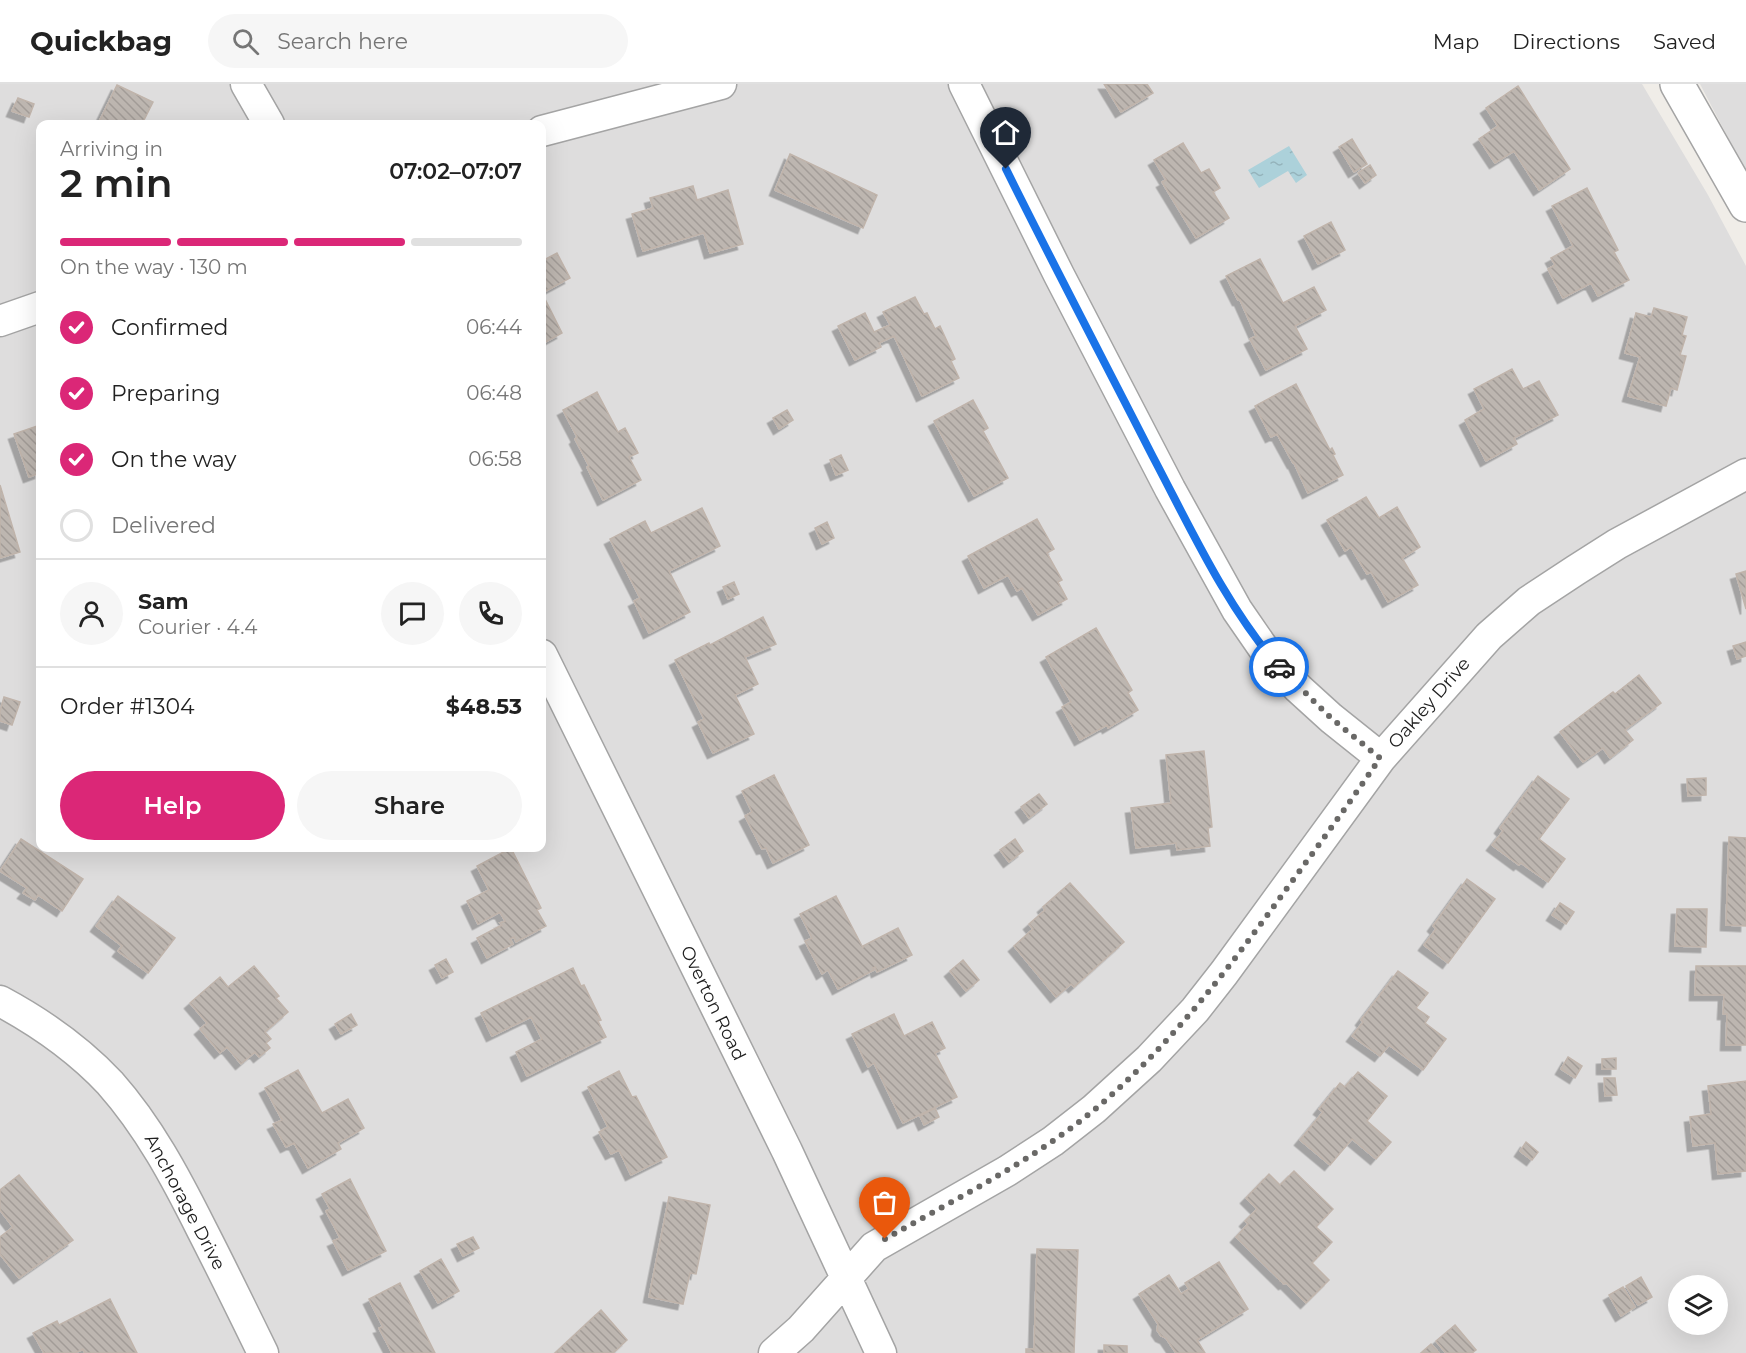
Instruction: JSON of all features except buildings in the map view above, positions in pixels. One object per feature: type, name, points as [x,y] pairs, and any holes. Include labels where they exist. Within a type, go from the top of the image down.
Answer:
[{"type":"street","points":[[246,84],[267,120]]},
{"type":"street","points":[[546,131],[721,84]]},
{"type":"street","points":[[964,84],[1059,275],[1237,610],[1266,652],[1298,688],[1380,758]]},
{"type":"street","points":[[1677,84],[1746,205]]},
{"type":"street","points":[[0,321],[36,308]]},
{"type":"street","name":"Oakley Drive","points":[[774,1353],[801,1329],[873,1247],[1039,1151],[1095,1109],[1135,1073],[1176,1030],[1224,973],[1380,758],[1474,651],[1529,602],[1617,544],[1746,474]]},
{"type":"street","name":"Overton Road","points":[[546,664],[787,1151],[881,1353]]},
{"type":"street","name":"Anchorage Drive","points":[[0,1002],[40,1024],[85,1059],[108,1082],[148,1131],[180,1186],[263,1353]]},
{"type":"shaded area","points":[[0,84],[1642,84],[1708,195],[1746,266],[1746,1353],[0,1353]]},
{"type":"shaded area","points":[[1700,84],[1746,84],[1746,172]]},
{"type":"water","points":[[1289,146],[1307,175],[1296,183],[1288,171],[1259,188],[1248,170]]},
{"type":"way so far","points":[[885,1239],[1007,1171],[1042,1148],[1095,1109],[1135,1073],[1195,1010],[1345,809],[1380,758],[1331,718],[1279,667]]},
{"type":"route","points":[[1006,169],[1201,546],[1250,630],[1279,667]]}]
